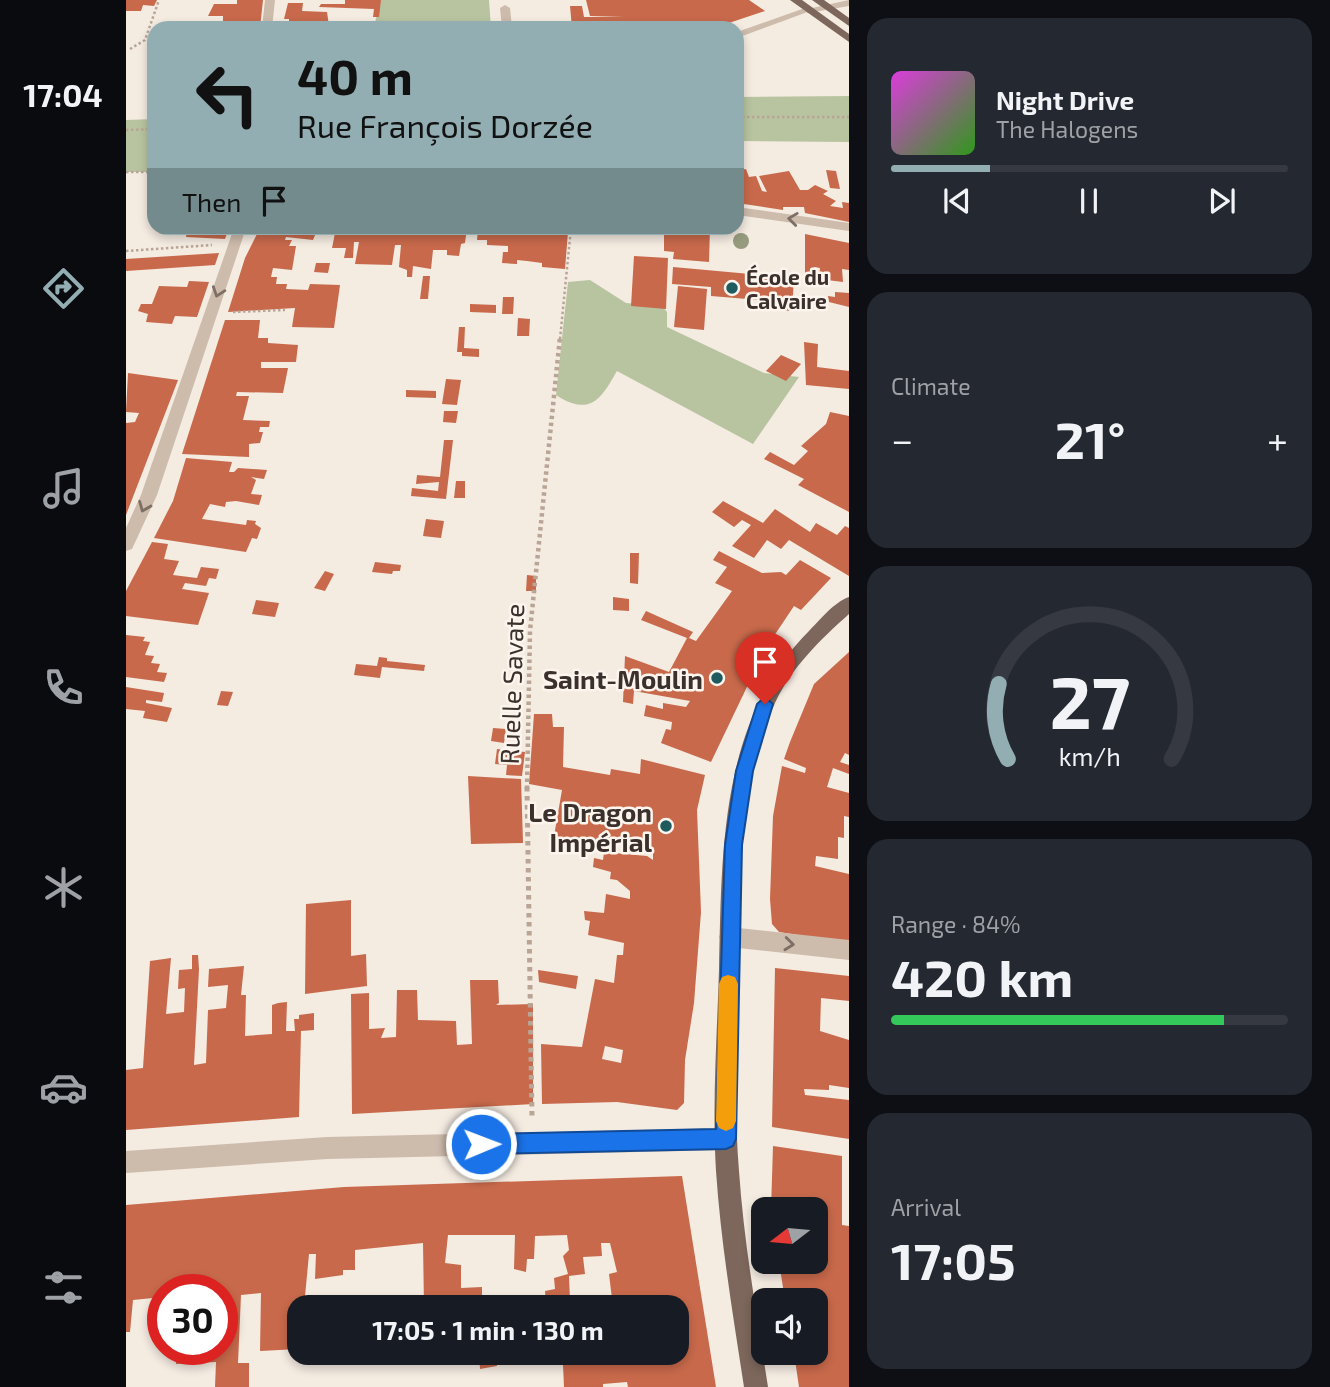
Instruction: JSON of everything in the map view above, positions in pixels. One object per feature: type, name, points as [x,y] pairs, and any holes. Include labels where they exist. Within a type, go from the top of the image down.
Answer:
[{"type":"main road","points":[[795,0],[849,39]]},
{"type":"main road","points":[[821,3],[849,23]]},
{"type":"main road","points":[[756,1387],[730,1206],[726,1139],[729,937],[737,807],[761,715],[783,673],[821,628],[849,604]]},
{"type":"street","points":[[268,21],[270,0]]},
{"type":"street","points":[[808,10],[821,3],[849,2]]},
{"type":"street","points":[[744,212],[849,228]]},
{"type":"street","points":[[126,545],[149,495],[238,235]]},
{"type":"street","points":[[729,937],[849,950]]},
{"type":"street","points":[[126,1162],[327,1148],[726,1139]]},
{"type":"lane","points":[[505,8],[506,21]]},
{"type":"lane","points":[[744,33],[808,10]]},
{"type":"path","points":[[152,21],[159,0]]},
{"type":"path","points":[[130,49],[145,40],[147,34]]},
{"type":"path","points":[[744,117],[849,117]]},
{"type":"path","points":[[126,130],[147,129]]},
{"type":"path","points":[[126,172],[147,172]]},
{"type":"path","name":"Ruelle Savate","points":[[533,1143],[527,786],[530,631],[570,235]]},
{"type":"path","points":[[126,251],[234,245]]},
{"type":"path","points":[[212,311],[285,310]]},
{"type":"green space","points":[[380,0],[489,0],[490,21],[376,21]]},
{"type":"green space","points":[[849,96],[849,142],[744,141],[744,97]]},
{"type":"green space","points":[[147,119],[147,172],[126,172],[126,120]]},
{"type":"green space","points":[[590,280],[626,303],[662,306],[667,312],[667,327],[764,373],[799,377],[753,444],[617,371],[600,396],[587,404],[578,405],[556,395],[568,282]]},
{"type":"building","points":[[126,0],[157,0],[154,6],[143,5],[141,11],[126,11]]},
{"type":"building","points":[[237,0],[263,0],[261,21],[223,21],[223,16],[208,16],[214,4],[237,4]]},
{"type":"building","points":[[345,0],[381,0],[379,17],[373,17],[374,9],[319,7],[321,4],[345,4]]},
{"type":"building","points":[[586,0],[749,0],[765,11],[735,21],[571,21],[570,6],[582,6],[584,17],[624,17],[590,16]]},
{"type":"building","points":[[288,3],[303,3],[302,11],[327,12],[328,21],[289,21],[284,19]]},
{"type":"building","points":[[744,169],[749,177],[756,176],[762,191],[767,192],[759,176],[789,171],[800,190],[808,190],[815,185],[828,191],[823,194],[836,201],[830,206],[843,208],[842,202],[849,203],[849,222],[805,213],[804,207],[783,207],[783,210],[744,204]]},
{"type":"building","points":[[826,170],[836,171],[840,189],[830,188]]},
{"type":"building","points":[[805,234],[849,243],[849,270],[842,269],[843,282],[819,279],[820,268],[814,267],[814,276],[805,275]]},
{"type":"building","points":[[186,235],[226,235],[225,239]]},
{"type":"building","points":[[256,235],[315,235],[313,240],[286,237],[285,240],[292,240],[289,246],[296,246],[292,270],[273,268],[271,277],[277,277],[276,284],[287,284],[286,289],[308,290],[310,284],[340,285],[334,328],[292,327],[295,308],[228,312],[245,258]]},
{"type":"building","points":[[335,235],[466,235],[459,256],[447,255],[447,250],[433,250],[431,269],[413,266],[412,277],[407,277],[407,270],[399,267],[401,245],[395,245],[392,265],[355,264],[359,242],[354,242],[353,258],[344,258],[346,248],[332,248]]},
{"type":"building","points":[[477,235],[568,235],[565,269],[542,267],[542,263],[517,260],[517,264],[502,263],[503,252],[508,252],[508,246],[487,245],[487,240],[477,240]]},
{"type":"building","points":[[664,235],[710,235],[709,262],[673,259],[674,252],[664,251]]},
{"type":"building","points":[[219,253],[215,265],[126,271],[126,259]]},
{"type":"building","points":[[634,256],[668,258],[666,309],[631,306]]},
{"type":"building","points":[[316,263],[330,263],[328,273],[314,272]]},
{"type":"building","points":[[673,267],[794,278],[792,311],[759,308],[759,300],[711,296],[711,287],[672,284]]},
{"type":"building","points":[[423,276],[430,276],[428,299],[420,299]]},
{"type":"building","points":[[189,281],[209,282],[197,317],[175,316],[172,324],[146,322],[148,314],[138,311],[141,304],[152,304],[159,286],[187,287]]},
{"type":"building","points":[[678,286],[707,289],[704,330],[674,327]]},
{"type":"building","points":[[835,292],[849,293],[849,307],[829,302],[828,296],[835,297]]},
{"type":"building","points":[[503,297],[514,297],[513,314],[502,314]]},
{"type":"building","points":[[470,304],[496,305],[496,313],[470,312]]},
{"type":"building","points":[[518,318],[530,319],[529,336],[517,336]]},
{"type":"building","points":[[225,320],[260,320],[258,338],[268,338],[268,343],[298,345],[296,362],[261,362],[261,368],[288,368],[283,393],[237,392],[236,396],[249,396],[243,420],[270,421],[269,427],[260,427],[259,432],[263,432],[260,443],[249,444],[249,457],[182,454]]},
{"type":"building","points":[[459,327],[465,327],[464,348],[479,349],[479,357],[462,356],[462,352],[457,352]]},
{"type":"building","points":[[804,342],[818,344],[817,367],[849,371],[849,389],[806,385]]},
{"type":"building","points":[[781,355],[801,364],[786,381],[766,371]]},
{"type":"building","points":[[128,373],[178,380],[126,515],[126,423],[135,422],[139,413],[126,412]]},
{"type":"building","points":[[446,379],[461,380],[457,405],[442,404]]},
{"type":"building","points":[[406,390],[436,391],[436,398],[406,397]]},
{"type":"building","points":[[444,411],[458,411],[456,423],[443,422]]},
{"type":"building","points":[[830,412],[849,416],[849,512],[798,485],[804,479],[764,459],[770,452],[794,465],[808,451],[801,446],[826,424]]},
{"type":"building","points":[[444,440],[453,440],[446,499],[411,496],[412,488],[438,491],[439,482],[416,484],[417,475],[440,477]]},
{"type":"building","points":[[186,458],[232,462],[229,472],[238,468],[267,470],[264,479],[251,477],[256,480],[251,494],[262,495],[259,505],[236,501],[226,502],[225,507],[210,504],[202,519],[246,525],[247,520],[256,521],[255,524],[261,528],[257,539],[252,538],[246,552],[154,538],[173,501]]},
{"type":"building","points":[[456,481],[465,481],[465,498],[454,498]]},
{"type":"building","points":[[723,501],[763,523],[775,509],[810,532],[816,523],[837,535],[845,526],[849,528],[849,576],[789,540],[781,549],[767,540],[754,558],[732,546],[751,525],[742,520],[734,527],[712,512]]},
{"type":"building","points":[[426,519],[444,521],[441,538],[423,536]]},
{"type":"building","points":[[152,542],[168,544],[164,559],[179,561],[173,575],[197,578],[201,567],[219,569],[216,579],[209,578],[206,586],[185,583],[182,589],[209,593],[198,625],[126,616],[126,591]]},
{"type":"building","points":[[719,551],[762,573],[781,572],[786,575],[800,560],[831,578],[801,610],[794,606],[753,667],[756,668],[711,762],[661,743],[666,729],[671,730],[672,722],[644,716],[646,705],[663,709],[663,703],[686,707],[690,701],[634,691],[633,704],[623,702],[625,656],[669,672],[687,638],[641,620],[646,611],[693,632],[689,638],[696,641],[732,591],[715,583],[727,567],[713,560]]},
{"type":"building","points":[[630,553],[639,553],[638,584],[630,583]]},
{"type":"building","points":[[375,562],[401,565],[400,571],[393,571],[392,574],[372,572]]},
{"type":"building","points":[[325,571],[334,574],[325,591],[314,588]]},
{"type":"building","points":[[527,575],[536,576],[536,591],[526,591]]},
{"type":"building","points":[[613,597],[629,599],[629,611],[613,610]]},
{"type":"building","points":[[256,600],[279,603],[275,617],[252,614]]},
{"type":"building","points":[[126,635],[145,637],[143,641],[150,642],[145,655],[154,656],[151,663],[160,664],[157,672],[167,673],[164,682],[126,677]]},
{"type":"building","points":[[849,652],[849,755],[845,753],[840,762],[849,765],[849,774],[833,768],[827,787],[849,793],[849,817],[844,816],[844,838],[838,837],[838,859],[816,856],[815,866],[849,874],[849,943],[779,932],[772,924],[770,899],[773,816],[782,766],[805,773],[806,768],[784,759],[814,684]]},
{"type":"building","points":[[379,657],[387,658],[387,661],[425,665],[424,671],[382,667],[380,678],[354,675],[356,664],[377,666]]},
{"type":"building","points":[[126,687],[164,693],[162,702],[146,700],[146,703],[172,708],[167,722],[143,718],[145,711],[126,709]]},
{"type":"building","points":[[221,691],[233,692],[228,706],[217,705]]},
{"type":"building","points":[[534,714],[552,714],[553,727],[564,727],[563,767],[610,775],[611,769],[640,774],[641,759],[705,775],[697,810],[701,912],[694,1003],[685,1060],[684,1103],[677,1110],[617,1102],[542,1104],[541,1044],[582,1047],[595,979],[614,983],[617,955],[623,955],[624,943],[588,935],[590,921],[585,920],[584,911],[604,913],[606,894],[630,899],[630,891],[617,880],[610,879],[611,872],[593,867],[594,858],[603,860],[604,852],[647,856],[653,860],[653,853],[615,842],[610,848],[554,836],[562,790],[529,784]],"holes":[[[605,1046],[623,1050],[621,1063],[602,1059]]]},
{"type":"building","points":[[493,728],[506,729],[504,743],[491,741]]},
{"type":"building","points":[[497,749],[525,752],[522,776],[506,775],[507,765],[495,764]]},
{"type":"building","points":[[468,776],[521,779],[523,843],[471,844]]},
{"type":"building","points":[[351,900],[351,956],[366,954],[367,986],[305,994],[306,904]]},
{"type":"building","points":[[192,955],[198,955],[199,969],[194,1065],[206,1063],[208,1010],[226,1008],[228,985],[208,987],[209,969],[244,966],[241,995],[246,995],[245,1036],[272,1034],[272,1005],[278,1003],[287,1002],[286,1031],[295,1031],[294,1019],[299,1019],[299,1015],[314,1013],[314,1030],[301,1031],[299,1117],[126,1130],[126,1070],[143,1068],[150,961],[171,958],[166,1014],[184,1012],[185,988],[178,989],[179,970],[192,969]]},
{"type":"building","points":[[775,968],[849,976],[849,1001],[821,998],[820,1031],[849,1040],[849,1088],[829,1085],[829,1090],[804,1089],[805,1095],[849,1100],[849,1139],[772,1127]]},
{"type":"building","points":[[538,970],[578,976],[576,989],[539,982]]},
{"type":"building","points":[[470,980],[498,980],[499,1003],[496,1005],[533,1004],[533,1104],[352,1114],[351,994],[369,993],[369,1029],[385,1028],[381,1038],[396,1037],[397,990],[417,990],[418,1020],[456,1021],[457,1045],[472,1044]]},
{"type":"building","points":[[773,1146],[842,1156],[842,1225],[849,1226],[849,1387],[799,1387],[796,1365],[828,1365],[828,1288],[783,1288],[781,1274],[828,1274],[828,1197],[771,1197]]},
{"type":"building","points":[[682,1176],[716,1387],[628,1387],[627,1382],[603,1384],[603,1387],[564,1387],[563,1365],[689,1365],[689,1295],[612,1295],[609,1274],[617,1272],[610,1243],[601,1243],[602,1256],[583,1257],[585,1274],[569,1276],[570,1295],[545,1295],[545,1291],[555,1289],[554,1278],[568,1274],[563,1256],[569,1250],[567,1235],[535,1236],[534,1259],[527,1259],[526,1272],[514,1269],[515,1235],[448,1235],[445,1263],[461,1265],[461,1288],[482,1287],[482,1295],[424,1295],[423,1243],[355,1250],[355,1270],[343,1270],[343,1275],[315,1279],[316,1254],[309,1254],[305,1295],[287,1295],[287,1350],[260,1351],[261,1293],[241,1295],[238,1363],[238,1274],[147,1274],[147,1299],[133,1300],[130,1332],[126,1332],[126,1205],[344,1187]]},
{"type":"building","points":[[249,1363],[249,1387],[215,1387],[216,1365]]},
{"type":"building","points":[[480,1365],[497,1365],[497,1366],[480,1369]]},
{"type":"slow traffic","points":[[726,1121],[728,984]]},
{"type":"place","name":"École du Calvaire","points":[[732,288]]},
{"type":"place","name":"Saint-Moulin","points":[[717,678]]},
{"type":"place","name":"Le Dragon Impérial","points":[[666,826]]},
{"type":"route","points":[[481,1144],[726,1139],[733,845],[737,807],[745,771],[765,704]]}]
